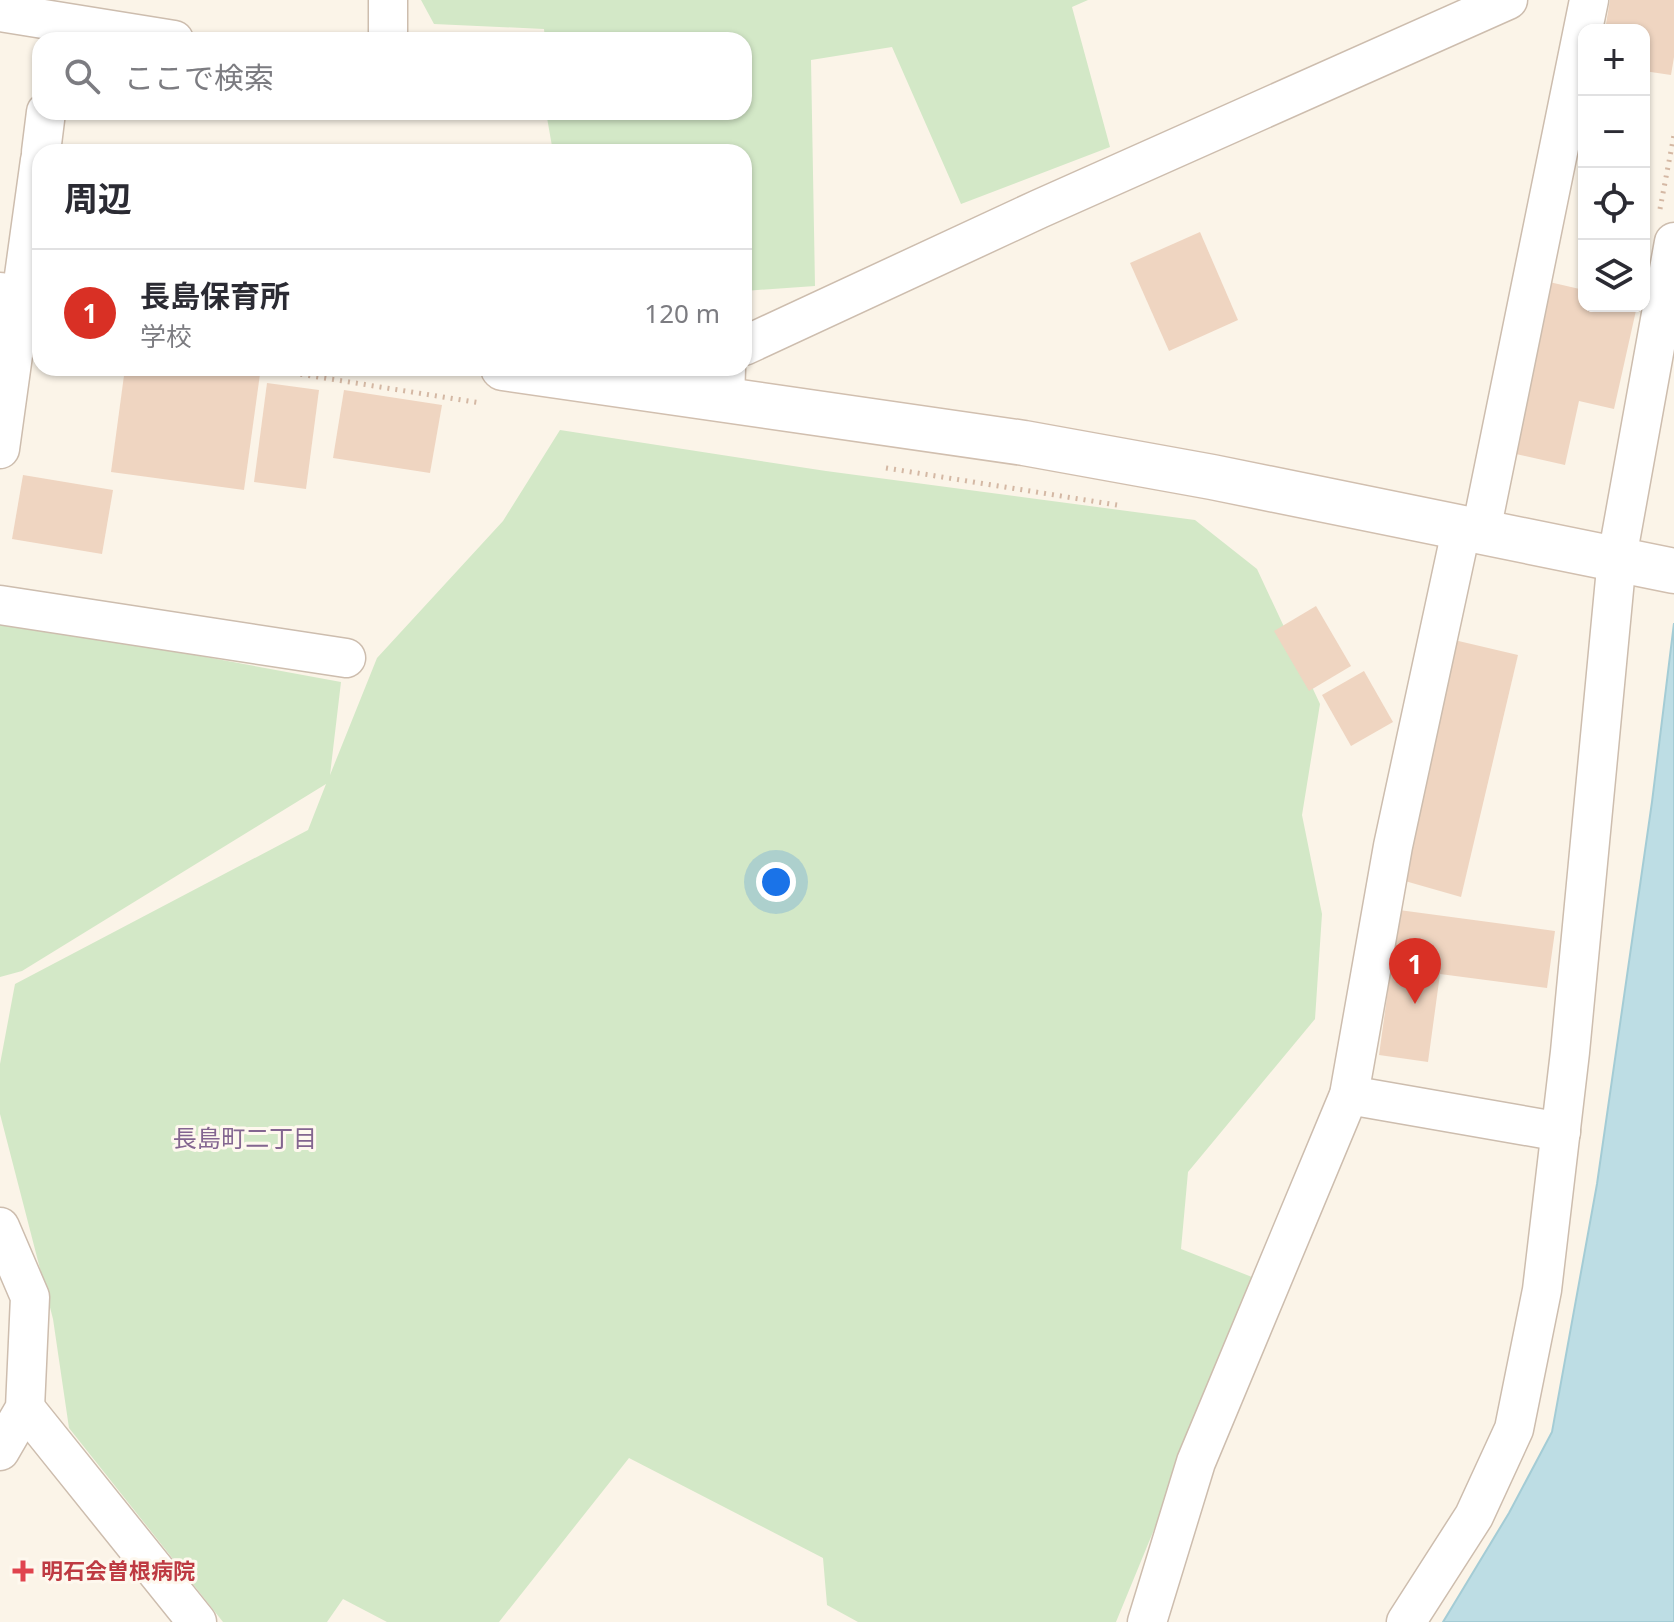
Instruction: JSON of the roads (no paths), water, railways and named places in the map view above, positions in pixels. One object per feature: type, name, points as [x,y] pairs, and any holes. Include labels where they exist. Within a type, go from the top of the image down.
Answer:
[{"type":"street","points":[[388,0],[388,32]]},
{"type":"street","points":[[752,342],[1039,209],[1508,0]]},
{"type":"street","points":[[1147,1622],[1196,1462],[1349,1095],[1393,846],[1472,529],[1589,0]]},
{"type":"street","points":[[0,12],[127,32]]},
{"type":"street","points":[[42,144],[45,120]]},
{"type":"street","points":[[0,449],[32,215]]},
{"type":"street","points":[[1406,1622],[1474,1516],[1514,1429],[1542,1290],[1561,1132],[1617,558],[1674,242]]},
{"type":"street","points":[[499,387],[726,384],[1212,477],[1667,569]]},
{"type":"street","points":[[0,605],[346,658]]},
{"type":"street","points":[[1349,1095],[1561,1132]]},
{"type":"street","points":[[0,1227],[30,1297],[25,1408],[0,1451]]},
{"type":"street","points":[[25,1408],[197,1622]]},
{"type":"water","points":[[1674,623],[1674,1622],[1443,1622],[1509,1513],[1552,1432],[1597,1184],[1652,802]]},
{"type":"place","name":"長島保育所","points":[[1415,1004]]},
{"type":"place","name":"明石会曽根病院","points":[[23,1571]]},
{"type":"district","name":"長島町二丁目","points":[[245,1139]]}]
